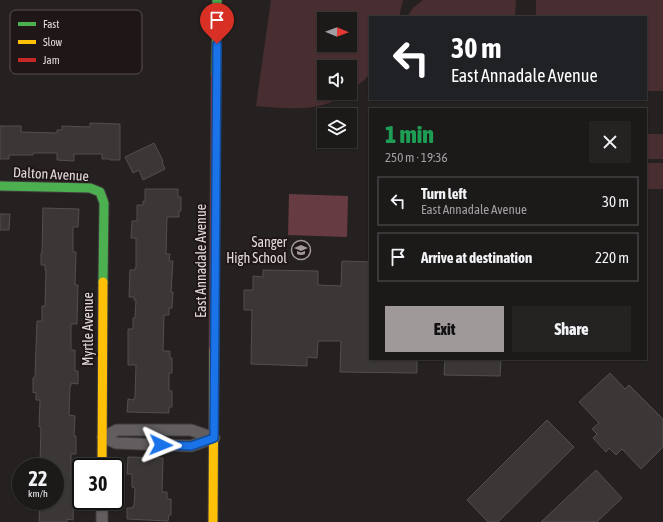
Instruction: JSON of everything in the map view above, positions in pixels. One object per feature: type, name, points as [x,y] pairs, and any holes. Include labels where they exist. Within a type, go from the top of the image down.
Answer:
[{"type":"street","name":"East Annadale Avenue","points":[[212,522],[217,0]]},
{"type":"street","name":"Dalton Avenue","points":[[0,186],[90,188],[100,192]]},
{"type":"street","name":"Myrtle Avenue","points":[[100,192],[104,204],[102,458]]},
{"type":"street","points":[[102,437],[117,430],[192,430],[214,438]]},
{"type":"street","points":[[102,437],[116,443],[191,446],[214,438]]},
{"type":"street","points":[[102,510],[102,522]]},
{"type":"shaded area","points":[[271,0],[403,0],[399,16],[369,16],[369,75],[357,85],[357,60],[317,60],[317,100],[334,100],[320,106],[302,108],[256,106]]},
{"type":"shaded area","points":[[423,0],[516,0],[515,16],[408,16],[413,8]]},
{"type":"shaded area","points":[[536,0],[663,0],[663,91],[647,91],[647,16],[536,16]]},
{"type":"shaded area","points":[[647,134],[663,134],[663,159],[647,159]]},
{"type":"shaded area","points":[[647,163],[663,163],[663,189],[647,189]]},
{"type":"shaded area","points":[[289,194],[348,196],[347,237],[288,235]]},
{"type":"building","points":[[90,123],[120,124],[120,160],[102,159],[102,154],[74,154],[74,161],[57,160],[57,153],[9,155],[9,159],[0,159],[0,126],[21,126],[21,132],[57,133],[57,130],[62,130],[62,126],[90,127]]},
{"type":"building","points":[[154,143],[163,161],[162,162],[165,169],[143,180],[139,170],[133,173],[125,157]]},
{"type":"building","points":[[145,189],[178,189],[178,197],[181,197],[181,211],[179,211],[179,217],[167,217],[166,254],[170,254],[169,261],[173,261],[171,292],[173,292],[172,308],[169,308],[169,315],[164,315],[163,351],[170,351],[170,358],[172,358],[172,373],[169,373],[169,391],[172,391],[172,407],[169,407],[169,413],[127,412],[128,399],[134,400],[135,398],[136,365],[128,365],[128,329],[133,329],[136,300],[134,300],[134,297],[129,297],[130,270],[135,270],[136,268],[136,238],[131,238],[132,221],[137,221],[137,205],[143,205],[143,201],[145,202]]},
{"type":"building","points":[[43,208],[79,209],[78,227],[73,227],[73,252],[76,252],[75,285],[78,285],[77,324],[71,324],[71,350],[75,350],[75,371],[78,371],[78,384],[71,383],[70,386],[69,415],[75,416],[74,436],[76,436],[76,454],[71,454],[73,520],[67,519],[67,522],[39,522],[40,510],[64,510],[64,458],[40,458],[40,400],[36,400],[36,392],[33,393],[37,321],[42,321],[42,306],[45,306],[46,270],[45,265],[41,265]]},
{"type":"building","points":[[0,214],[10,214],[9,230],[0,230]]},
{"type":"building","points":[[342,261],[369,262],[369,360],[417,360],[417,373],[340,372],[341,341],[318,341],[317,358],[307,357],[307,366],[251,364],[252,310],[244,310],[244,290],[253,290],[253,276],[263,277],[263,270],[318,271],[318,285],[341,286]]},
{"type":"building","points":[[445,360],[501,360],[500,376],[444,375]]},
{"type":"building","points":[[610,373],[625,389],[629,385],[663,419],[663,447],[641,469],[622,449],[616,455],[609,448],[606,452],[593,438],[597,434],[592,429],[599,423],[579,402]]},
{"type":"building","points":[[547,420],[574,447],[498,522],[488,522],[467,500]]},
{"type":"building","points":[[128,457],[163,458],[162,492],[167,492],[167,499],[171,499],[171,515],[169,515],[168,521],[127,519],[127,508],[133,508],[134,506],[135,488],[132,487],[132,474],[127,474]]},
{"type":"building","points":[[596,470],[622,498],[597,522],[541,522]]},
{"type":"traffic: fast","points":[[216,74],[217,0]]},
{"type":"traffic: fast","points":[[0,186],[90,188],[100,192],[104,203],[103,282]]},
{"type":"traffic: slow","points":[[102,458],[103,282]]},
{"type":"traffic: slow","points":[[213,522],[214,349]]},
{"type":"traffic: jam","points":[[214,349],[216,74]]},
{"type":"place","name":"Sanger High School","points":[[301,250]]},
{"type":"route","points":[[161,445],[191,446],[214,438],[217,44]]}]
